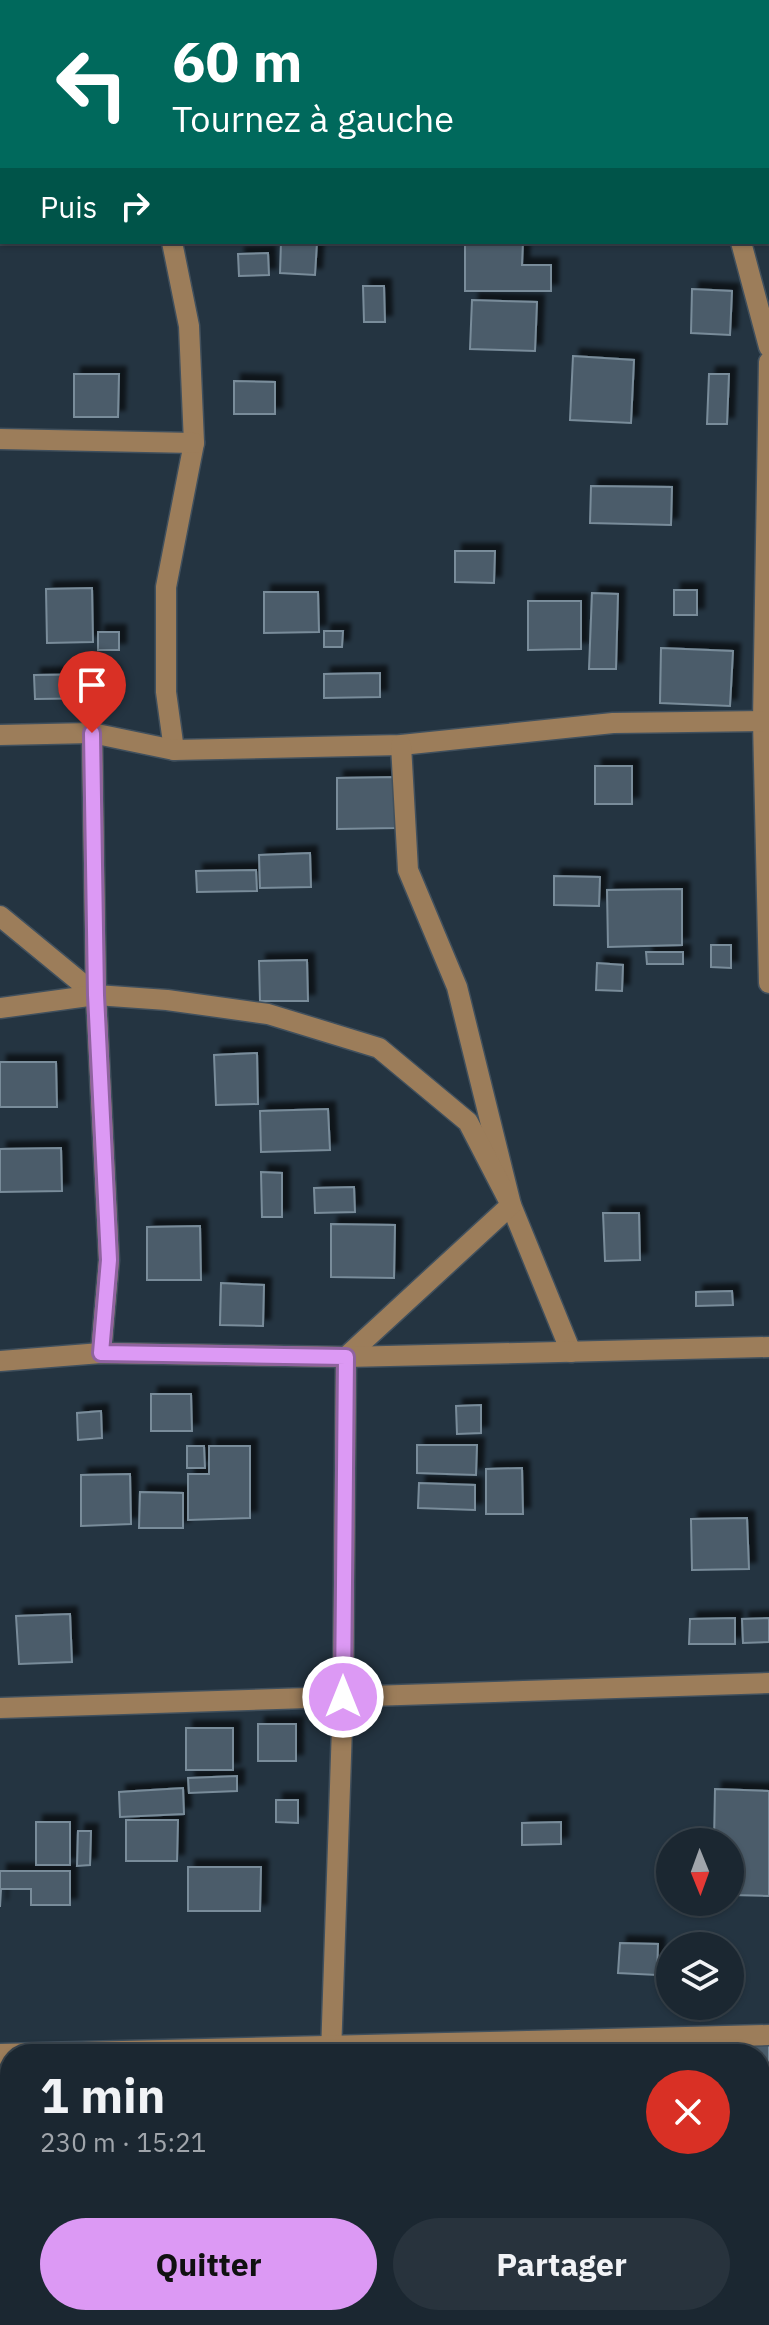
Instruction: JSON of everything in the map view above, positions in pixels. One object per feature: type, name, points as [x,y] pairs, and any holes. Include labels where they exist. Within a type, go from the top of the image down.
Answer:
[{"type":"street","points":[[172,244],[189,326],[194,443],[166,587],[166,692],[174,750]]},
{"type":"street","points":[[742,244],[769,347]]},
{"type":"street","points":[[769,362],[766,721],[769,983]]},
{"type":"street","points":[[0,439],[194,443]]},
{"type":"street","points":[[0,735],[92,733],[174,750],[401,745],[613,723],[766,721]]},
{"type":"street","points":[[92,733],[96,995],[109,1260],[101,1353]]},
{"type":"street","points":[[401,745],[408,870],[457,987],[511,1205]]},
{"type":"street","points":[[0,916],[96,995]]},
{"type":"street","points":[[0,1008],[96,995],[167,1000],[268,1014],[379,1048],[468,1122],[511,1205],[571,1352]]},
{"type":"street","points":[[332,2044],[343,1697],[346,1357],[511,1205]]},
{"type":"street","points":[[0,1361],[101,1353],[346,1357],[769,1347]]},
{"type":"street","points":[[0,1708],[769,1683]]},
{"type":"street","points":[[507,2044],[769,2035]]},
{"type":"building","points":[[281,244],[317,244],[315,275],[280,273]]},
{"type":"building","points":[[465,244],[523,244],[522,265],[551,265],[551,291],[465,291]]},
{"type":"building","points":[[268,253],[269,275],[239,276],[238,254]]},
{"type":"building","points":[[363,286],[384,286],[385,322],[364,322]]},
{"type":"building","points":[[692,289],[732,291],[730,335],[691,333]]},
{"type":"building","points":[[472,300],[537,302],[535,351],[470,349]]},
{"type":"building","points":[[573,356],[634,360],[631,423],[570,420]]},
{"type":"building","points":[[74,374],[119,374],[118,417],[74,417]]},
{"type":"building","points":[[709,374],[729,374],[727,424],[707,424]]},
{"type":"building","points":[[234,381],[275,382],[275,414],[234,414]]},
{"type":"building","points":[[591,486],[672,487],[671,525],[590,523]]},
{"type":"building","points":[[455,551],[495,551],[494,583],[455,582]]},
{"type":"building","points":[[92,588],[93,642],[47,643],[46,589]]},
{"type":"building","points":[[674,590],[697,590],[697,615],[674,615]]},
{"type":"building","points":[[264,592],[318,592],[319,632],[264,633]]},
{"type":"building","points":[[592,593],[618,594],[616,669],[589,669]]},
{"type":"building","points":[[528,601],[581,601],[581,649],[528,650]]},
{"type":"building","points":[[324,631],[343,631],[342,647],[324,647]]},
{"type":"building","points":[[98,632],[119,632],[119,650],[98,650]]},
{"type":"building","points":[[661,648],[733,651],[730,706],[660,703]]},
{"type":"building","points":[[380,673],[380,697],[324,698],[324,674]]},
{"type":"building","points":[[112,674],[112,698],[35,699],[34,675]]},
{"type":"building","points":[[595,766],[632,766],[632,804],[595,804]]},
{"type":"building","points":[[396,777],[397,828],[337,829],[337,778]]},
{"type":"building","points":[[310,853],[311,887],[260,888],[259,855]]},
{"type":"building","points":[[256,870],[257,891],[197,892],[196,871]]},
{"type":"building","points":[[554,876],[600,877],[599,906],[554,905]]},
{"type":"building","points":[[682,889],[682,945],[608,947],[607,890]]},
{"type":"building","points":[[711,945],[731,945],[731,968],[711,967]]},
{"type":"building","points":[[646,952],[683,952],[683,964],[647,964]]},
{"type":"building","points":[[307,960],[308,1001],[260,1001],[259,961]]},
{"type":"building","points":[[597,963],[623,965],[622,991],[596,990]]},
{"type":"building","points":[[257,1053],[258,1104],[216,1105],[214,1055]]},
{"type":"building","points":[[0,1062],[56,1062],[57,1107],[0,1107]]},
{"type":"building","points":[[328,1109],[330,1150],[261,1152],[260,1111]]},
{"type":"building","points":[[61,1148],[62,1191],[0,1192],[0,1149]]},
{"type":"building","points":[[261,1172],[282,1173],[282,1217],[262,1217]]},
{"type":"building","points":[[354,1187],[355,1212],[315,1213],[314,1188]]},
{"type":"building","points":[[603,1213],[639,1213],[640,1260],[605,1261]]},
{"type":"building","points":[[331,1224],[395,1225],[394,1278],[331,1277]]},
{"type":"building","points":[[200,1226],[201,1280],[147,1280],[147,1227]]},
{"type":"building","points":[[221,1283],[264,1285],[263,1326],[220,1325]]},
{"type":"building","points":[[732,1291],[733,1305],[696,1306],[696,1292]]},
{"type":"building","points":[[151,1394],[191,1394],[192,1431],[151,1431]]},
{"type":"building","points":[[481,1405],[481,1433],[457,1434],[456,1406]]},
{"type":"building","points":[[101,1411],[102,1438],[78,1440],[77,1413]]},
{"type":"building","points":[[417,1445],[477,1445],[476,1475],[417,1473]]},
{"type":"building","points":[[187,1446],[204,1446],[205,1468],[187,1468]]},
{"type":"building","points":[[209,1446],[250,1446],[250,1518],[188,1520],[188,1474],[209,1474]]},
{"type":"building","points":[[522,1468],[523,1514],[486,1514],[486,1469]]},
{"type":"building","points":[[130,1474],[131,1524],[81,1526],[81,1475]]},
{"type":"building","points":[[419,1483],[475,1485],[475,1510],[418,1508]]},
{"type":"building","points":[[140,1492],[183,1493],[183,1528],[139,1528]]},
{"type":"building","points":[[747,1518],[749,1569],[692,1570],[691,1519]]},
{"type":"building","points":[[70,1614],[72,1662],[19,1664],[16,1616]]},
{"type":"building","points":[[735,1618],[735,1644],[689,1644],[690,1619]]},
{"type":"building","points":[[769,1618],[769,1642],[743,1643],[742,1619]]},
{"type":"building","points":[[258,1724],[296,1724],[296,1761],[258,1761]]},
{"type":"building","points":[[186,1728],[233,1728],[233,1770],[186,1770]]},
{"type":"building","points":[[237,1776],[237,1791],[189,1793],[188,1778]]},
{"type":"building","points":[[183,1788],[184,1814],[120,1817],[119,1792]]},
{"type":"building","points":[[715,1789],[769,1791],[769,1896],[744,1895],[744,1828],[714,1828]]},
{"type":"building","points":[[276,1800],[298,1800],[298,1823],[276,1822]]},
{"type":"building","points":[[126,1820],[178,1820],[177,1861],[126,1861]]},
{"type":"building","points":[[36,1822],[70,1822],[70,1865],[36,1865]]},
{"type":"building","points":[[561,1822],[561,1844],[522,1845],[522,1823]]},
{"type":"building","points":[[78,1831],[91,1831],[90,1865],[77,1866]]},
{"type":"building","points":[[188,1867],[261,1867],[260,1911],[188,1911]]},
{"type":"building","points":[[0,1871],[70,1871],[70,1905],[31,1905],[31,1889],[1,1889],[0,1907]]},
{"type":"building","points":[[620,1943],[656,1944],[656,1975],[618,1973]]},
{"type":"building","points":[[740,2036],[769,2037],[769,2044],[740,2044]]},
{"type":"route","points":[[92,733],[96,995],[109,1260],[101,1353],[346,1357],[343,1697]]}]
